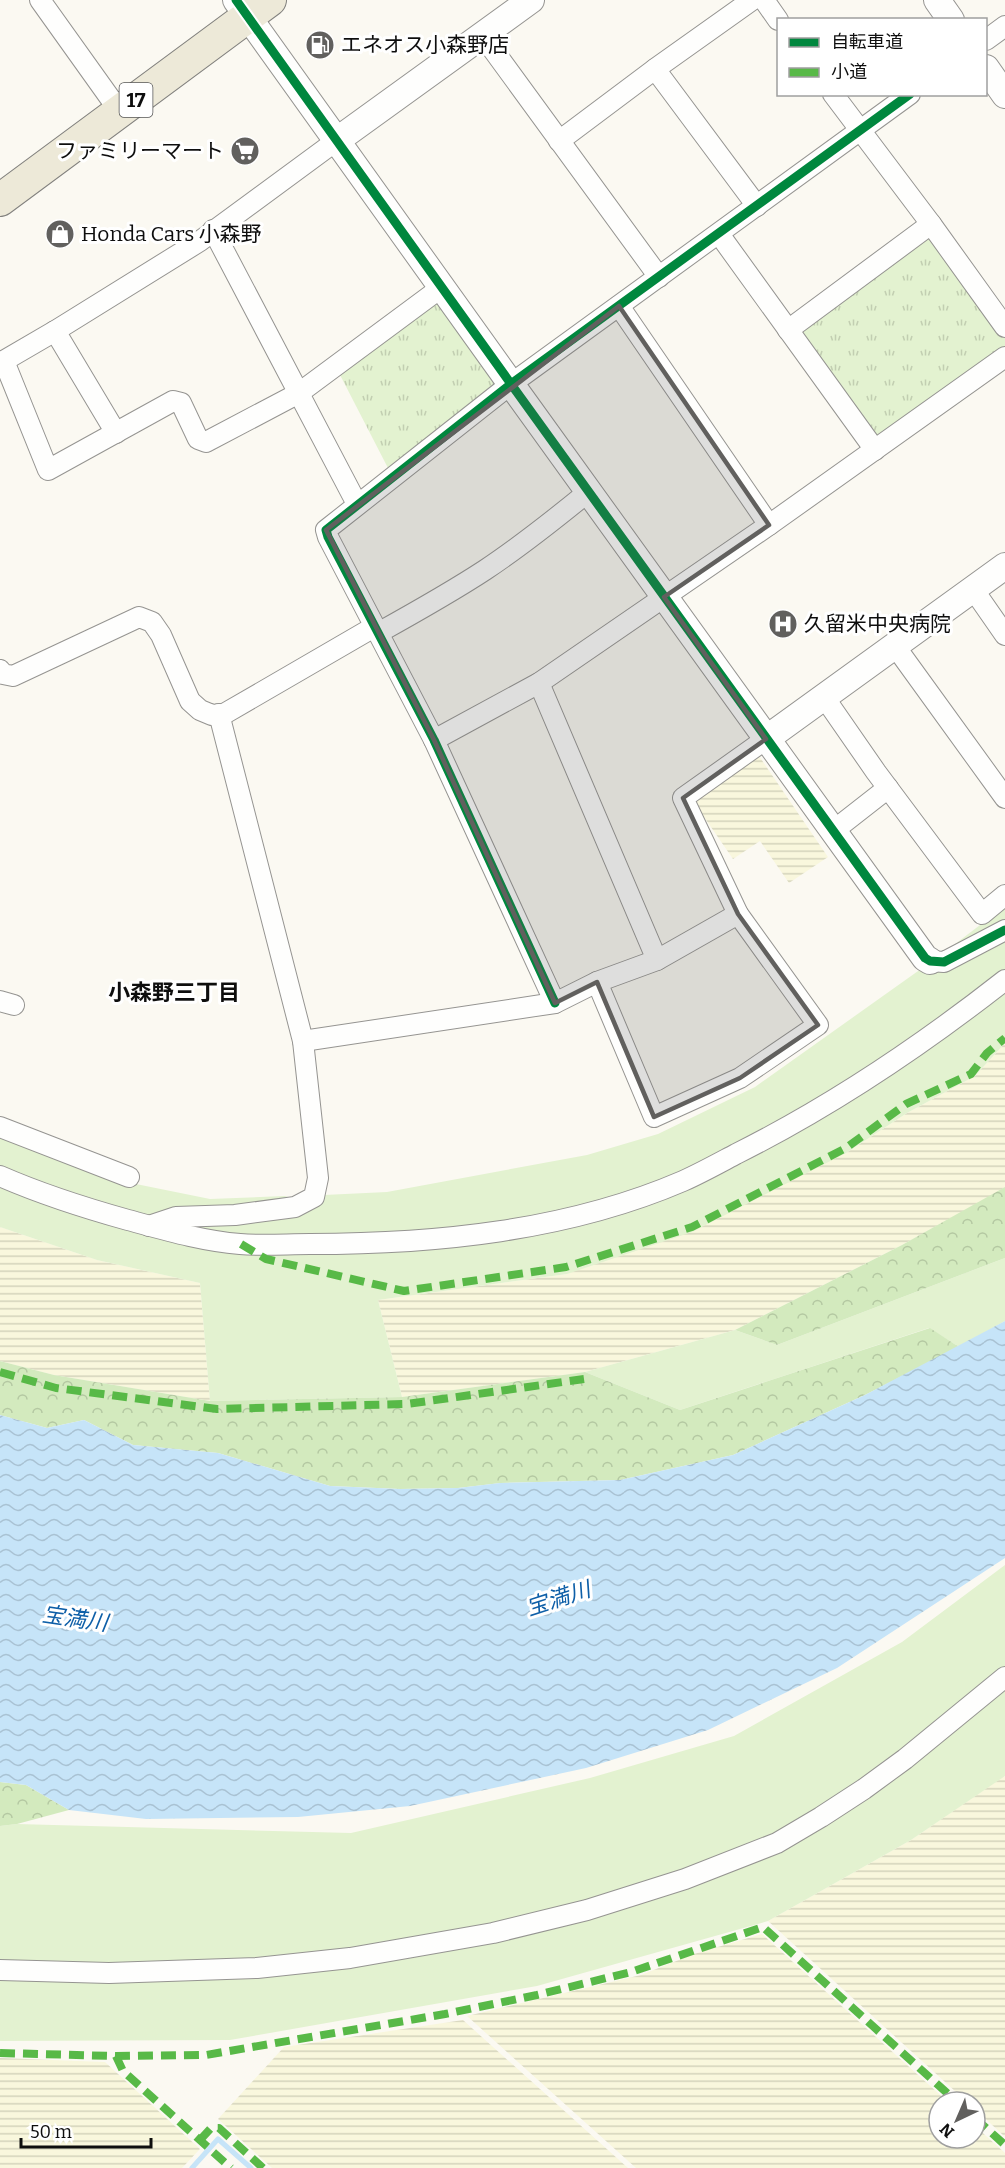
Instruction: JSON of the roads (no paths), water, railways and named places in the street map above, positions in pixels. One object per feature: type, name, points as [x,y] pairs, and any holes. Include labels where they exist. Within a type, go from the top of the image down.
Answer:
[{"type":"main road","name":"17","points":[[0,200],[120,112],[252,6]]},
{"type":"street","points":[[40,0],[120,112]]},
{"type":"street","points":[[442,287],[299,393],[206,442],[198,439],[181,403],[173,401],[48,471],[2,362],[200,241],[531,0]]},
{"type":"street","points":[[559,141],[752,0]]},
{"type":"street","points":[[764,0],[777,19]]},
{"type":"street","points":[[937,0],[950,18]]},
{"type":"street","points":[[252,6],[336,141],[925,958],[930,961],[944,962],[1005,930]]},
{"type":"street","points":[[987,39],[1005,26]]},
{"type":"street","points":[[483,36],[659,277]]},
{"type":"street","points":[[655,69],[757,206]]},
{"type":"street","points":[[987,69],[1005,95]]},
{"type":"street","points":[[834,96],[1005,327]]},
{"type":"street","points":[[555,1003],[435,740],[326,530],[511,384],[907,96]]},
{"type":"street","points":[[788,330],[931,224]]},
{"type":"street","points":[[213,230],[357,504]]},
{"type":"street","points":[[719,234],[876,450]]},
{"type":"street","points":[[619,306],[769,525]]},
{"type":"street","points":[[55,331],[116,433]]},
{"type":"street","points":[[435,740],[539,683],[769,525],[1005,357]]},
{"type":"street","points":[[0,670],[3,674],[13,676],[139,617],[152,622],[161,635],[190,701],[200,711],[212,715],[233,710],[376,630],[430,604],[486,570],[588,492]]},
{"type":"street","points":[[597,982],[654,1117],[740,1078],[818,1025],[738,914],[683,798],[1005,566]]},
{"type":"street","points":[[973,590],[1005,635]]},
{"type":"street","points":[[895,646],[1005,798]]},
{"type":"street","points":[[539,683],[657,960]]},
{"type":"street","points":[[824,697],[888,788],[982,914],[1005,895]]},
{"type":"street","points":[[149,1226],[176,1217],[235,1215],[295,1207],[314,1197],[318,1178],[303,1041],[219,714]]},
{"type":"street","points":[[833,831],[888,788]]},
{"type":"street","points":[[303,1041],[555,1003],[597,982],[657,960],[738,914]]},
{"type":"street","points":[[0,1176],[97,1211],[149,1226],[190,1236],[241,1244],[345,1244],[440,1238],[533,1226],[605,1208],[682,1181],[776,1134],[832,1102],[927,1039],[1005,980]]},
{"type":"street","points":[[0,1127],[129,1177]]},
{"type":"street","points":[[0,1970],[109,1973],[257,1968],[350,1958],[493,1933],[587,1910],[685,1878],[777,1843],[864,1789],[905,1759],[1005,1677]]},
{"type":"water","name":"宝満川","points":[[1005,1321],[1005,1558],[837,1668],[708,1730],[586,1768],[410,1806],[298,1817],[146,1819],[69,1810],[26,1785],[0,1782],[0,1415],[47,1428],[84,1420],[133,1445],[218,1453],[330,1486],[400,1489],[458,1488],[500,1483],[620,1480],[733,1455],[865,1395]]},
{"type":"waterway","points":[[192,2168],[218,2139],[251,2168]]},
{"type":"place","name":"エネオス小森野店","points":[[320,45]]},
{"type":"place","name":"ファミリーマート","points":[[245,151]]},
{"type":"place","name":"Honda Cars 小森野","points":[[60,234]]},
{"type":"place","name":"久留米中央病院","points":[[783,624]]},
{"type":"district","name":"小森野三丁目","points":[[174,992]]}]
